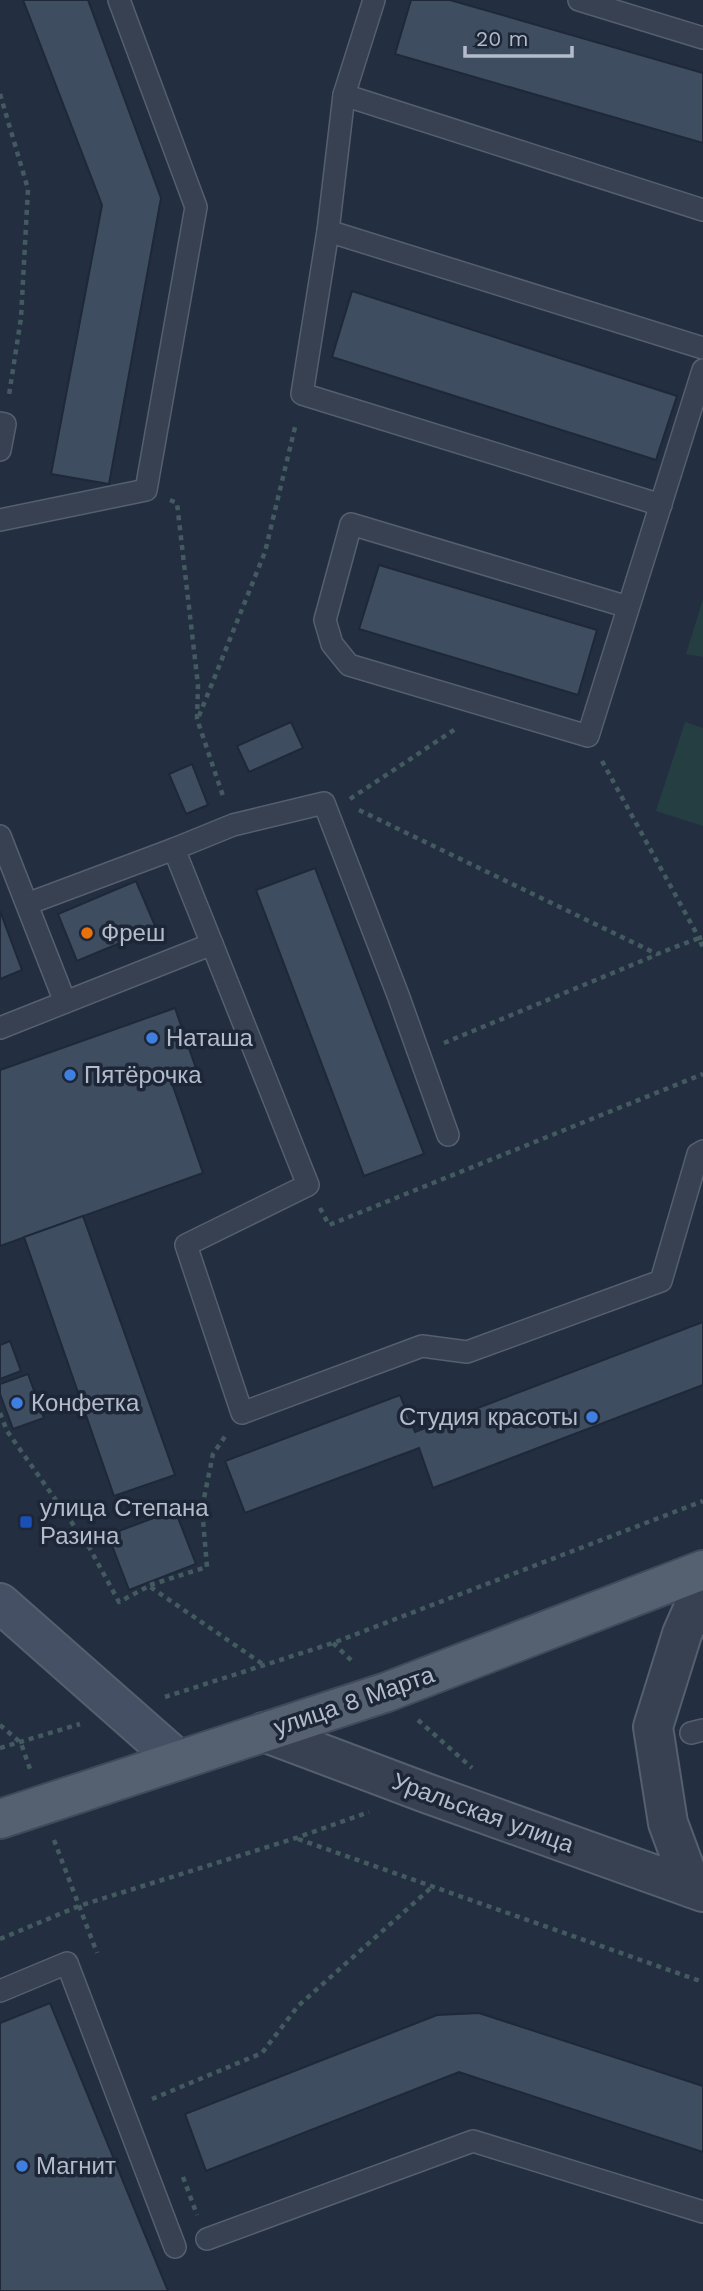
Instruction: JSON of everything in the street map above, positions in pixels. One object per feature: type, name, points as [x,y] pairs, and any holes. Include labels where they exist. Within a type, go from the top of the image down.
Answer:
[{"type":"main road","name":"улица 8 Марта","points":[[0,1819],[387,1692],[703,1570]]},
{"type":"main road","points":[[0,1603],[178,1760]]},
{"type":"street","points":[[697,1890],[668,1822],[653,1727],[682,1634],[703,1586]]},
{"type":"street","name":"Уральская улица","points":[[264,1732],[697,1890]]},
{"type":"lane","points":[[0,520],[146,490],[196,207],[119,0]]},
{"type":"lane","points":[[374,0],[344,95],[328,231],[302,394],[661,505]]},
{"type":"lane","points":[[579,0],[703,38]]},
{"type":"lane","points":[[344,95],[703,210]]},
{"type":"lane","points":[[328,231],[703,348]]},
{"type":"lane","points":[[628,607],[351,524],[325,620],[332,644],[349,665],[588,736],[703,370]]},
{"type":"lane","points":[[0,450],[2,423]]},
{"type":"lane","points":[[27,904],[233,825],[334,803],[448,1135]]},
{"type":"lane","points":[[0,836],[65,1002]]},
{"type":"lane","points":[[174,849],[308,1185],[186,1245],[242,1413],[422,1346],[467,1352],[661,1281],[698,1154],[703,1151]]},
{"type":"lane","points":[[0,1028],[212,944]]},
{"type":"lane","points":[[0,1991],[67,1963],[175,2247]]},
{"type":"lane","points":[[207,2239],[473,2141],[703,2212]]},
{"type":"path","points":[[0,94],[28,189],[21,318],[2,423]]},
{"type":"path","points":[[197,719],[265,552],[302,394]]},
{"type":"path","points":[[146,490],[177,503],[198,685],[197,719],[233,825]]},
{"type":"path","points":[[334,803],[488,707]]},
{"type":"path","points":[[588,736],[701,938],[703,948]]},
{"type":"path","points":[[334,803],[657,954]]},
{"type":"path","points":[[419,1053],[701,938]]},
{"type":"path","points":[[308,1185],[329,1225],[703,1074]]},
{"type":"path","points":[[0,1413],[7,1431],[89,1547],[119,1602],[149,1586],[207,1567],[202,1508],[212,1454],[242,1413]]},
{"type":"path","points":[[0,1748],[333,1643],[703,1501]]},
{"type":"path","points":[[149,1586],[265,1665]]},
{"type":"path","points":[[0,1939],[79,1906],[296,1838],[371,1811]]},
{"type":"path","points":[[52,1836],[62,1862]]},
{"type":"path","points":[[296,1838],[703,1982]]},
{"type":"path","points":[[152,2099],[262,2053],[298,2006],[433,1886]]},
{"type":"green space","points":[[703,599],[703,657],[686,654]]},
{"type":"green space","points":[[685,722],[703,728],[703,826],[656,811]]},
{"type":"building","points":[[23,0],[88,0],[161,198],[109,484],[51,474],[102,205]]},
{"type":"building","points":[[411,0],[450,0],[703,73],[703,143],[395,54]]},
{"type":"building","points":[[352,291],[677,396],[656,460],[332,357]]},
{"type":"building","points":[[379,565],[597,630],[578,695],[359,629]]},
{"type":"building","points":[[291,722],[303,748],[249,772],[237,746]]},
{"type":"building","points":[[192,764],[208,805],[186,814],[169,774]]},
{"type":"building","points":[[315,868],[424,1154],[364,1176],[256,890]]},
{"type":"building","points":[[136,881],[156,928],[77,961],[58,914]]},
{"type":"building","points":[[0,911],[22,970],[0,979]]},
{"type":"building","points":[[175,1008],[198,1074],[172,1083],[203,1173],[0,1246],[0,1070]]},
{"type":"building","points":[[83,1216],[175,1475],[114,1496],[24,1237]]},
{"type":"building","points":[[703,1322],[703,1385],[433,1488],[419,1448],[245,1513],[225,1461],[400,1395],[415,1432]]},
{"type":"building","points":[[10,1341],[21,1371],[0,1379],[0,1345]]},
{"type":"building","points":[[28,1374],[44,1418],[13,1429],[0,1394],[0,1384]]},
{"type":"building","points":[[175,1510],[196,1564],[129,1590],[108,1535]]},
{"type":"building","points":[[50,2003],[168,2291],[0,2291],[0,2023]]},
{"type":"building","points":[[479,2013],[703,2086],[703,2152],[459,2072],[206,2171],[185,2114],[437,2015]]},
{"type":"place","name":"Фреш","points":[[87,933]]},
{"type":"place","name":"Наташа","points":[[152,1038]]},
{"type":"place","name":"Пятёрочка","points":[[70,1075]]},
{"type":"place","name":"Конфетка","points":[[17,1403]]},
{"type":"place","name":"Студия красоты","points":[[592,1417]]},
{"type":"place","name":"улица Степана Разина","points":[[26,1522]]},
{"type":"place","name":"Магнит","points":[[22,2166]]}]
